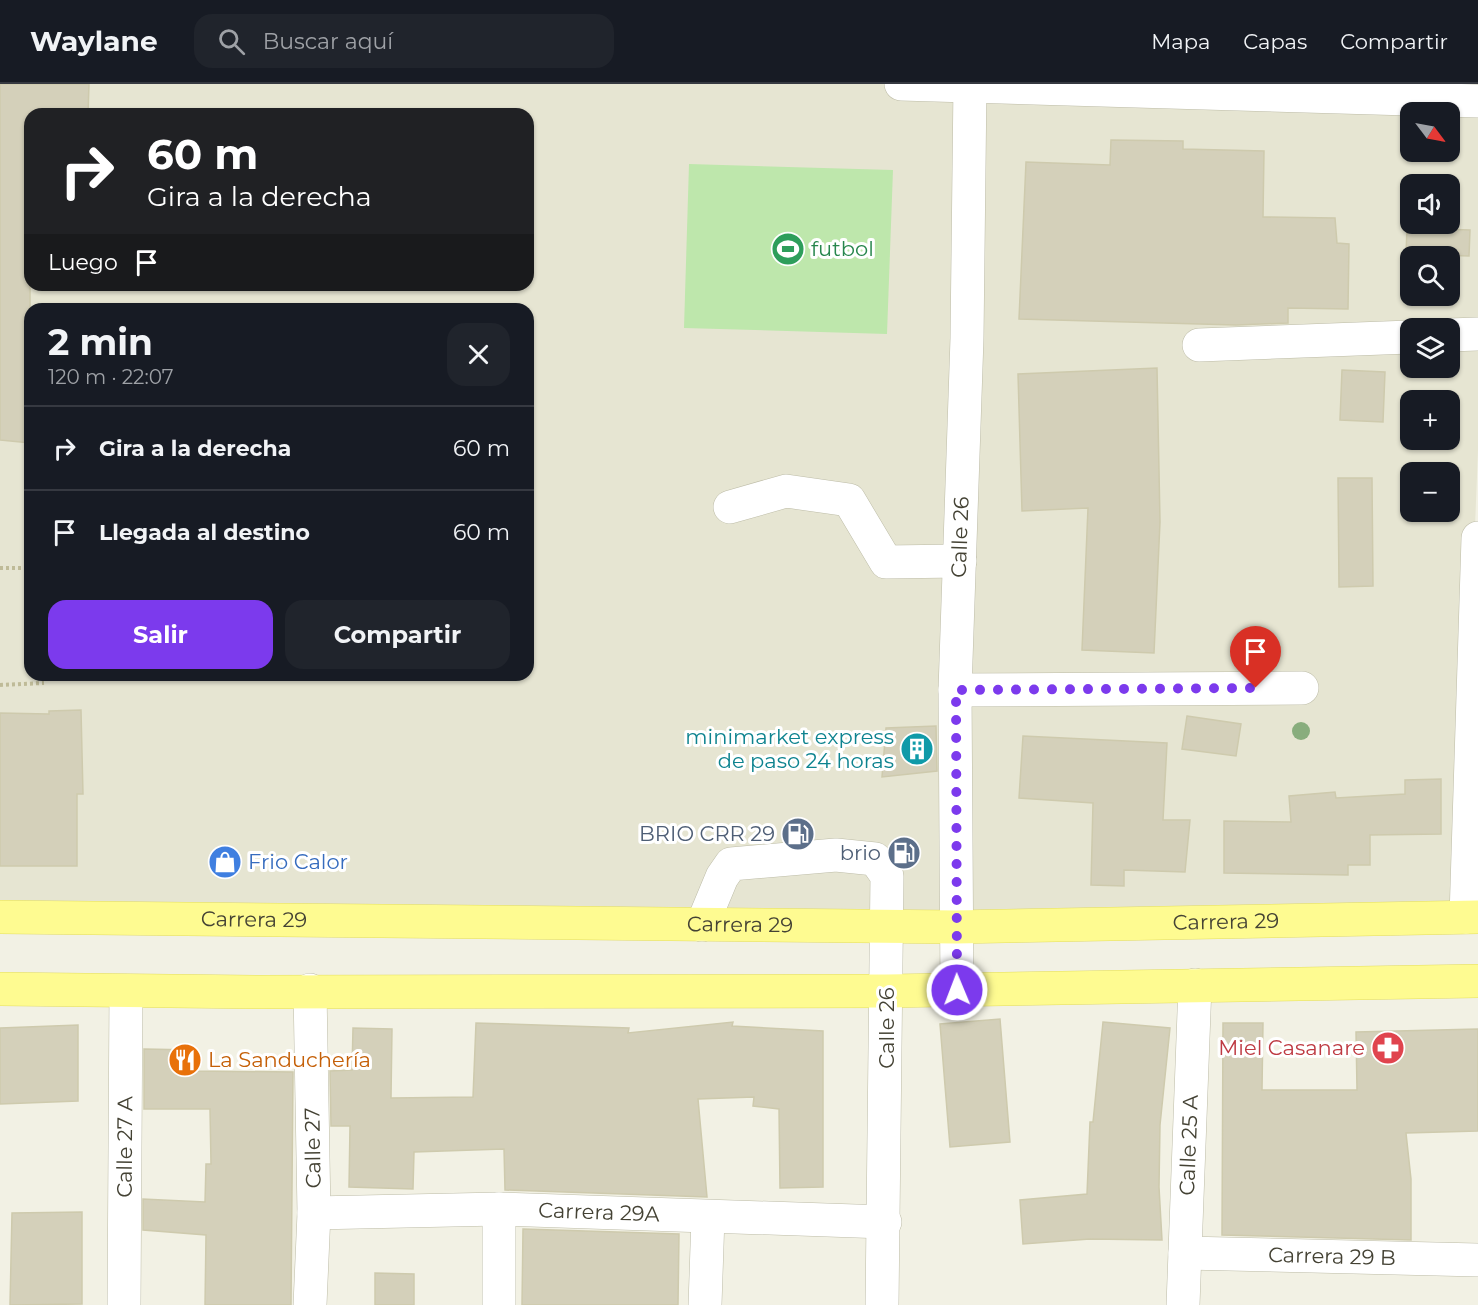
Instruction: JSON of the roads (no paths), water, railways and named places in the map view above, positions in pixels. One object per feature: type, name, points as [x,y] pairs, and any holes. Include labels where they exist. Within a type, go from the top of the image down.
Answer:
[{"type":"main road","name":"Carrera 29","points":[[0,917],[956,927],[1472,917]]},
{"type":"main road","points":[[0,989],[887,991],[1478,981]]},
{"type":"street","points":[[901,84],[1263,89],[1478,101]]},
{"type":"street","name":"Calle 26","points":[[957,990],[956,690],[967,338],[970,86]]},
{"type":"street","points":[[1460,335],[1478,334]]},
{"type":"street","points":[[1199,345],[1400,337]]},
{"type":"street","points":[[730,507],[786,491],[849,500],[886,562],[960,561]]},
{"type":"street","points":[[1472,917],[1478,538]]},
{"type":"street","points":[[956,690],[1302,688]]},
{"type":"street","name":"Calle 26","points":[[702,925],[722,877],[731,864],[836,855],[875,859],[887,876],[885,1222],[882,1305]]},
{"type":"street","name":"Calle 25 A","points":[[1183,1305],[1195,985]]},
{"type":"street","name":"Calle 27","points":[[310,990],[314,1213],[310,1305]]},
{"type":"street","name":"Calle 27 A","points":[[123,1305],[126,991]]},
{"type":"street","points":[[499,1209],[499,1305]]},
{"type":"street","name":"Carrera 29A","points":[[314,1213],[499,1209],[885,1222]]},
{"type":"street","points":[[705,1305],[708,1216]]},
{"type":"street","name":"Carrera 29 B","points":[[1185,1253],[1478,1260]]},
{"type":"place","name":"futbol","points":[[788,249]]},
{"type":"place","name":"minimarket express de paso 24 horas","points":[[917,749]]},
{"type":"place","name":"BRIO CRR 29","points":[[798,834]]},
{"type":"place","name":"brio","points":[[904,853]]},
{"type":"place","name":"Frio Calor","points":[[225,862]]},
{"type":"place","name":"Miel Casanare","points":[[1388,1048]]},
{"type":"place","name":"La Sanduchería","points":[[185,1060]]}]
